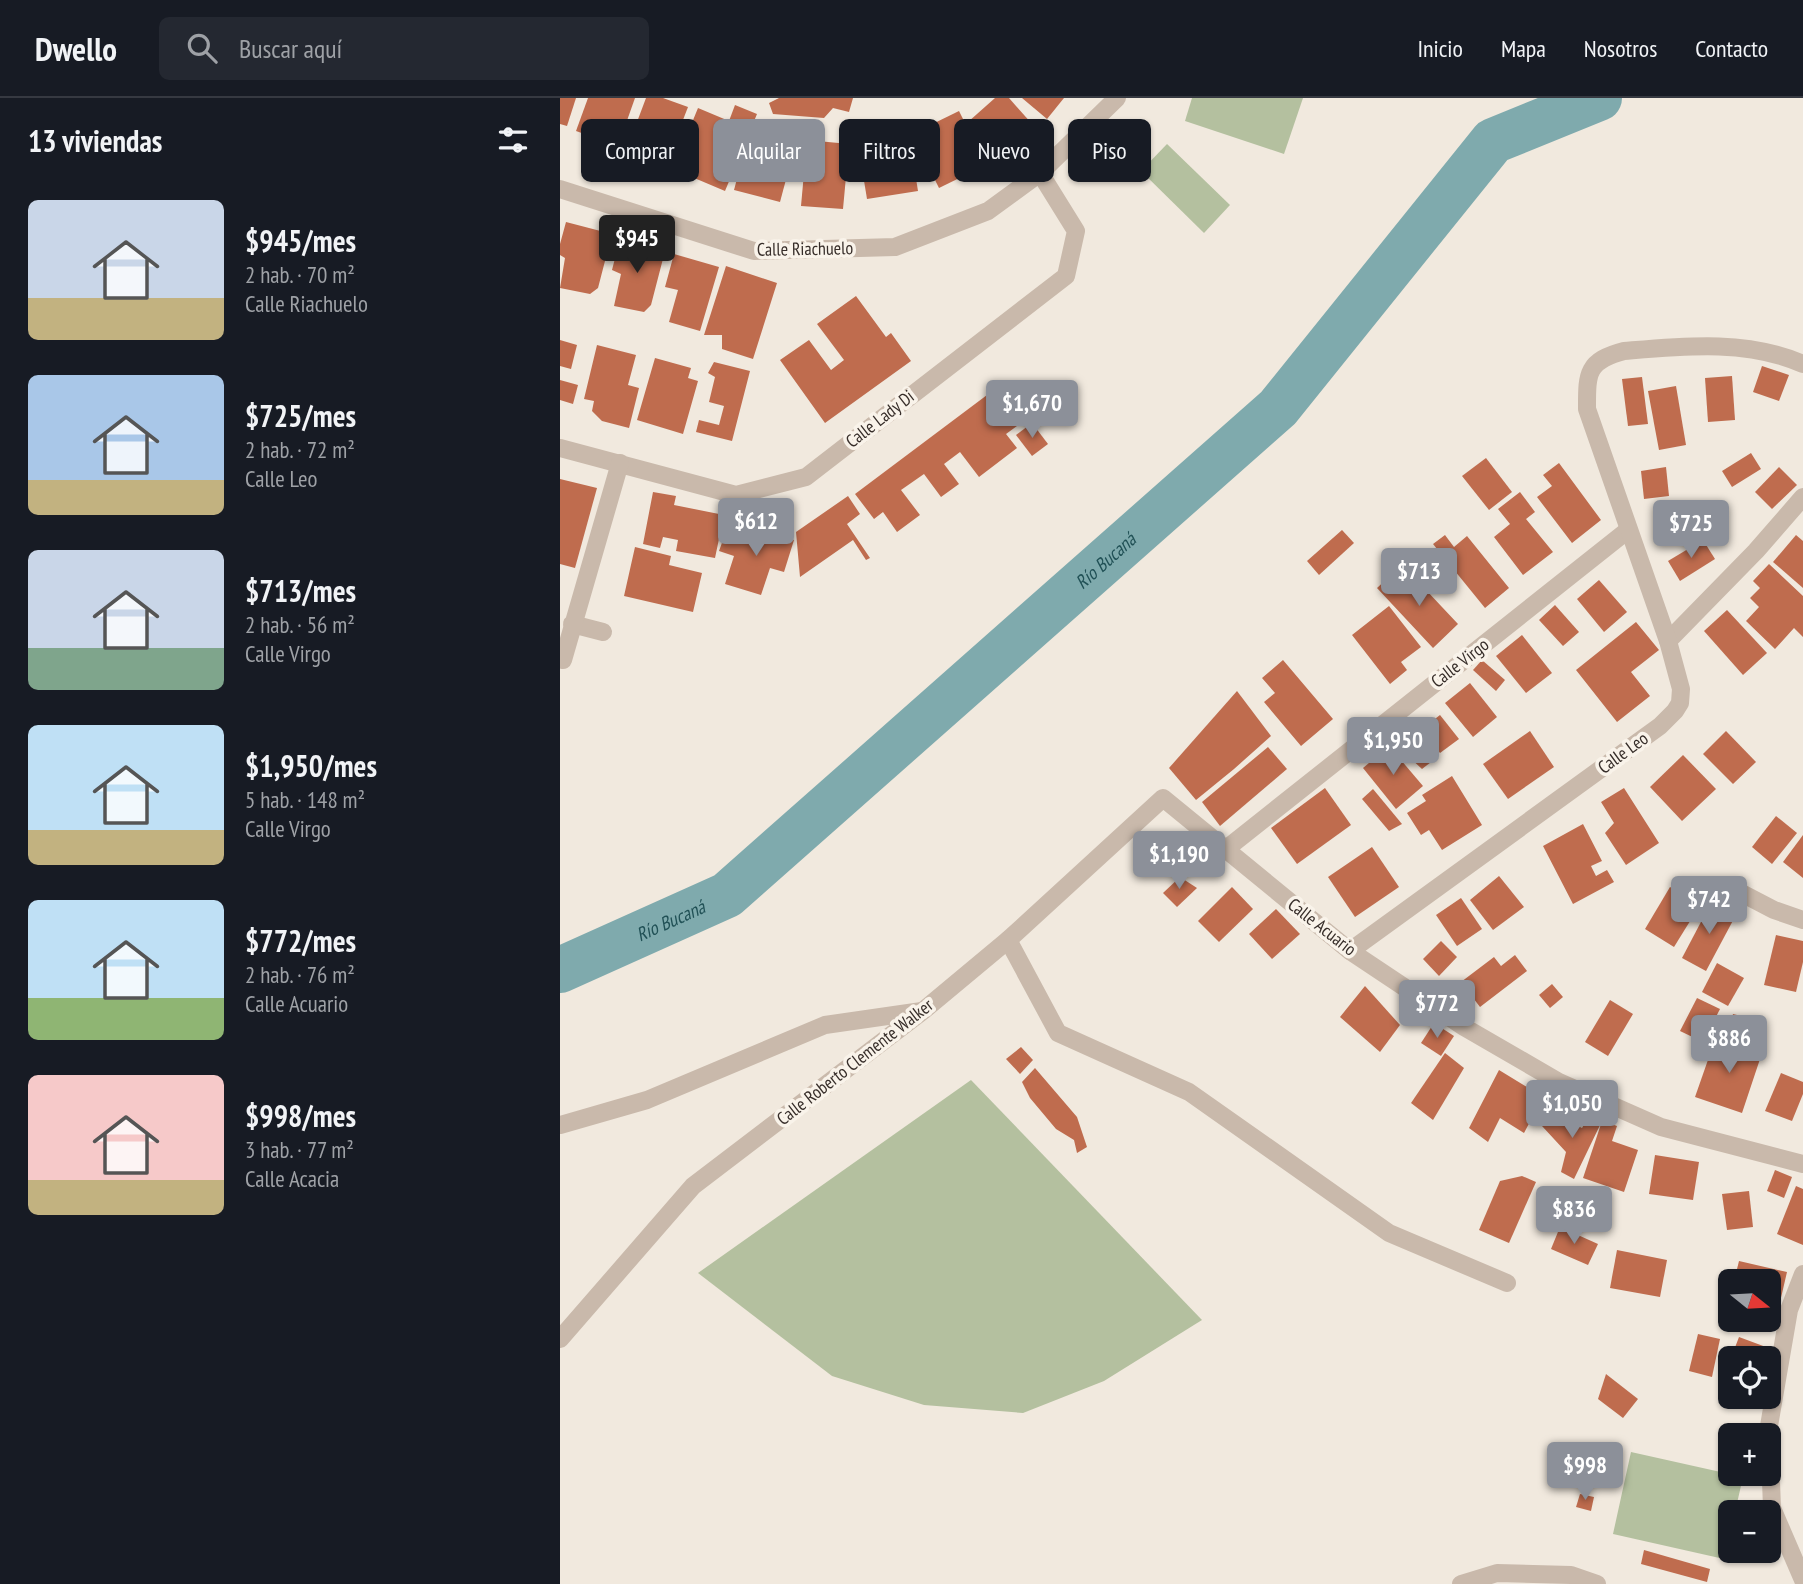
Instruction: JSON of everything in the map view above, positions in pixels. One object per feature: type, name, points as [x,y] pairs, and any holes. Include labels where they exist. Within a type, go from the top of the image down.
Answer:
[{"type":"street","name":"Calle Riachuelo","points":[[1054,159],[1117,98]]},
{"type":"street","name":"Calle Riachuelo","points":[[560,189],[754,251],[895,247],[988,211],[1028,182]]},
{"type":"street","name":"Calle Lady Di","points":[[560,448],[736,495],[806,477],[1066,276],[1076,231],[1046,182]]},
{"type":"street","name":"Calle Leo","points":[[1350,951],[1668,719],[1679,703],[1681,690],[1668,641],[1587,409],[1587,376],[1603,359],[1624,351],[1722,346],[1759,352],[1803,364]]},
{"type":"street","points":[[564,660],[572,624],[620,463]]},
{"type":"street","points":[[1668,641],[1756,551],[1803,497]]},
{"type":"street","name":"Calle Virgo","points":[[1226,849],[1628,530]]},
{"type":"street","points":[[572,624],[603,632]]},
{"type":"street","name":"Calle Acuario","points":[[1163,797],[1350,951],[1464,1027],[1559,1082],[1661,1127],[1803,1164]]},
{"type":"street","name":"Calle Roberto Clemente Walker","points":[[560,1339],[693,1186],[924,1010],[1008,940],[1163,797]]},
{"type":"street","points":[[1726,885],[1774,910],[1803,920]]},
{"type":"street","points":[[1008,940],[1058,1033],[1189,1092],[1389,1233],[1507,1283]]},
{"type":"street","points":[[560,1125],[647,1100],[825,1026],[924,1010]]},
{"type":"street","points":[[1803,1275],[1789,1310],[1769,1426],[1772,1508],[1803,1580]]},
{"type":"street","points":[[1461,1584],[1497,1573],[1570,1576],[1597,1584]]},
{"type":"green space","points":[[1192,98],[1303,98],[1284,154],[1185,121]]},
{"type":"green space","points":[[1167,144],[1230,205],[1204,233],[1151,181],[1151,161]]},
{"type":"green space","points":[[971,1080],[1202,1320],[1104,1381],[1023,1413],[924,1405],[832,1376],[698,1273]]},
{"type":"green space","points":[[1631,1452],[1718,1471],[1718,1486],[1741,1486],[1738,1500],[1718,1500],[1718,1558],[1613,1534]]},
{"type":"building","points":[[560,98],[576,98],[567,126],[560,124]]},
{"type":"building","points":[[588,98],[635,98],[628,119],[581,119],[581,133],[576,131]]},
{"type":"building","points":[[646,98],[663,98],[688,107],[683,119],[638,119]]},
{"type":"building","points":[[779,98],[853,98],[849,112],[833,108],[824,118],[773,114],[769,103]]},
{"type":"building","points":[[995,98],[1009,98],[1028,119],[971,119]]},
{"type":"building","points":[[1022,98],[1064,98],[1047,119]]},
{"type":"building","points":[[735,105],[757,114],[755,119],[730,119]]},
{"type":"building","points":[[698,108],[724,119],[713,119],[713,182],[729,182],[725,191],[699,180],[699,119],[693,119]]},
{"type":"building","points":[[959,111],[963,119],[954,119],[954,181],[939,188],[936,182],[940,182],[940,120]]},
{"type":"building","points":[[825,142],[839,143],[839,182],[845,182],[843,209],[801,206],[803,182],[825,182]]},
{"type":"building","points":[[736,182],[785,182],[780,202],[734,190]]},
{"type":"building","points":[[864,182],[917,182],[918,191],[867,199]]},
{"type":"building","points":[[566,222],[612,234],[598,288],[590,294],[560,288],[565,258],[560,255],[560,244]]},
{"type":"building","points":[[620,239],[665,251],[651,305],[644,312],[614,306],[621,274],[612,270]]},
{"type":"building","points":[[674,254],[719,267],[700,331],[669,322],[678,290],[665,287]]},
{"type":"building","points":[[726,266],[777,283],[753,359],[722,349],[722,335],[704,335]]},
{"type":"building","points":[[856,296],[886,337],[891,333],[911,361],[825,423],[780,360],[809,340],[831,370],[844,360],[817,324]]},
{"type":"building","points":[[560,340],[577,345],[571,369],[560,366]]},
{"type":"building","points":[[597,345],[636,355],[628,385],[639,388],[629,428],[602,421],[592,411],[594,401],[584,399]]},
{"type":"building","points":[[655,358],[691,368],[688,378],[698,381],[683,434],[637,420]]},
{"type":"building","points":[[714,362],[750,371],[732,441],[696,432],[699,420],[719,425],[724,406],[709,402],[715,377],[708,373]]},
{"type":"building","points":[[1762,366],[1789,375],[1779,401],[1753,392]]},
{"type":"building","points":[[1732,376],[1735,420],[1708,422],[1705,378]]},
{"type":"building","points":[[1642,377],[1648,424],[1628,426],[1622,379]]},
{"type":"building","points":[[560,380],[578,385],[573,404],[560,400]]},
{"type":"building","points":[[1003,383],[1029,417],[1006,434],[1017,448],[979,477],[960,452],[944,464],[959,484],[941,497],[924,474],[901,490],[920,515],[897,532],[883,512],[874,519],[855,494]]},
{"type":"building","points":[[1676,386],[1686,445],[1659,450],[1648,391]]},
{"type":"building","points":[[1032,423],[1048,444],[1032,456],[1016,435]]},
{"type":"building","points":[[1751,453],[1761,469],[1732,487],[1722,471]]},
{"type":"building","points":[[1486,458],[1512,492],[1489,510],[1462,476]]},
{"type":"building","points":[[1559,463],[1601,520],[1572,543],[1537,497],[1552,486],[1543,475]]},
{"type":"building","points":[[1666,467],[1669,496],[1644,499],[1641,471]]},
{"type":"building","points":[[1779,467],[1797,485],[1772,509],[1755,492]]},
{"type":"building","points":[[560,479],[597,488],[575,568],[560,564]]},
{"type":"building","points":[[653,492],[676,496],[674,505],[724,515],[715,558],[676,551],[678,540],[663,537],[660,548],[643,544]]},
{"type":"building","points":[[1520,492],[1535,512],[1526,519],[1553,552],[1523,575],[1494,537],[1510,524],[1498,509]]},
{"type":"building","points":[[848,496],[860,514],[847,524],[870,558],[866,560],[853,540],[800,577],[796,532]]},
{"type":"building","points":[[744,524],[794,540],[784,572],[770,568],[761,595],[725,584],[734,556],[719,551],[723,540],[738,544]]},
{"type":"building","points":[[1342,530],[1354,543],[1319,575],[1307,561]]},
{"type":"building","points":[[1445,535],[1454,547],[1467,536],[1509,588],[1485,608],[1433,544]]},
{"type":"building","points":[[1796,535],[1803,541],[1803,588],[1773,562]]},
{"type":"building","points":[[1703,540],[1715,559],[1680,581],[1668,561]]},
{"type":"building","points":[[635,547],[671,556],[669,565],[702,573],[693,612],[624,596]]},
{"type":"building","points":[[1769,564],[1803,596],[1803,637],[1794,628],[1775,649],[1746,621],[1759,607],[1750,598],[1760,588],[1753,581]]},
{"type":"building","points":[[1410,573],[1458,624],[1433,648],[1377,588],[1391,575],[1399,583]]},
{"type":"building","points":[[1599,580],[1627,612],[1604,632],[1577,599]]},
{"type":"building","points":[[1555,605],[1579,632],[1563,646],[1539,620]]},
{"type":"building","points":[[1389,606],[1421,647],[1401,662],[1407,670],[1390,684],[1352,635]]},
{"type":"building","points":[[1727,610],[1767,653],[1743,675],[1704,631]]},
{"type":"building","points":[[1636,622],[1659,650],[1631,672],[1650,696],[1617,722],[1576,670]]},
{"type":"building","points":[[1522,635],[1552,673],[1526,693],[1496,656]]},
{"type":"building","points":[[1283,660],[1333,719],[1301,746],[1264,702],[1275,693],[1262,678]]},
{"type":"building","points":[[1482,660],[1505,680],[1496,691],[1473,670]]},
{"type":"building","points":[[1470,683],[1497,717],[1473,737],[1445,703]]},
{"type":"building","points":[[1237,691],[1271,736],[1196,800],[1169,768]]},
{"type":"building","points":[[1440,715],[1459,739],[1440,753],[1422,729]]},
{"type":"building","points":[[1530,731],[1554,767],[1508,799],[1483,764]]},
{"type":"building","points":[[1726,731],[1756,762],[1733,784],[1703,754]]},
{"type":"building","points":[[1419,744],[1435,759],[1422,769],[1408,756]]},
{"type":"building","points":[[1389,746],[1423,786],[1396,809],[1363,768]]},
{"type":"building","points":[[1268,747],[1287,769],[1220,826],[1202,802]]},
{"type":"building","points":[[1683,755],[1716,789],[1682,821],[1650,787]]},
{"type":"building","points":[[1452,776],[1482,825],[1442,850],[1429,830],[1421,835],[1407,813],[1426,801],[1422,795]]},
{"type":"building","points":[[1325,788],[1351,825],[1297,864],[1271,828]]},
{"type":"building","points":[[1624,788],[1659,843],[1626,865],[1605,833],[1614,823],[1601,802]]},
{"type":"building","points":[[1373,789],[1402,824],[1389,831],[1362,799]]},
{"type":"building","points":[[1776,816],[1797,833],[1772,864],[1752,847]]},
{"type":"building","points":[[1583,824],[1602,861],[1591,866],[1596,876],[1607,870],[1614,882],[1573,904],[1543,846]]},
{"type":"building","points":[[1803,835],[1803,878],[1783,862]]},
{"type":"building","points":[[1372,847],[1399,887],[1355,917],[1328,877]]},
{"type":"building","points":[[1499,876],[1524,907],[1493,930],[1470,900]]},
{"type":"building","points":[[1180,877],[1197,888],[1177,907],[1163,893]]},
{"type":"building","points":[[1232,887],[1253,909],[1219,942],[1198,921]]},
{"type":"building","points":[[1670,887],[1700,905],[1674,947],[1645,929]]},
{"type":"building","points":[[1461,898],[1482,929],[1457,946],[1436,915]]},
{"type":"building","points":[[1712,901],[1737,913],[1706,971],[1682,958]]},
{"type":"building","points":[[1276,909],[1300,934],[1272,959],[1249,934]]},
{"type":"building","points":[[1776,935],[1803,941],[1803,962],[1796,992],[1764,985]]},
{"type":"building","points":[[1441,941],[1457,957],[1439,976],[1423,959]]},
{"type":"building","points":[[1515,955],[1527,971],[1480,1007],[1461,982],[1494,957],[1501,966]]},
{"type":"building","points":[[1717,963],[1744,978],[1728,1006],[1702,992]]},
{"type":"building","points":[[1552,984],[1563,997],[1550,1008],[1539,995]]},
{"type":"building","points":[[1365,986],[1400,1025],[1380,1052],[1340,1017]]},
{"type":"building","points":[[1697,998],[1720,1009],[1703,1042],[1680,1031]]},
{"type":"building","points":[[1610,1000],[1633,1014],[1608,1056],[1585,1042]]},
{"type":"building","points":[[1733,1014],[1753,1019],[1748,1039],[1728,1033]]},
{"type":"building","points":[[1434,1023],[1454,1036],[1441,1056],[1421,1043]]},
{"type":"building","points":[[1716,1037],[1762,1053],[1742,1113],[1695,1097]]},
{"type":"building","points":[[1021,1047],[1033,1060],[1020,1074],[1006,1059]]},
{"type":"building","points":[[1445,1053],[1464,1068],[1433,1120],[1411,1103]]},
{"type":"building","points":[[1035,1068],[1077,1117],[1087,1147],[1077,1153],[1074,1140],[1056,1129],[1030,1098],[1022,1082]]},
{"type":"building","points":[[1499,1070],[1543,1097],[1524,1133],[1500,1118],[1488,1142],[1469,1128]]},
{"type":"building","points":[[1781,1073],[1803,1082],[1803,1094],[1792,1121],[1765,1111]]},
{"type":"building","points":[[1550,1112],[1582,1128],[1589,1116],[1602,1121],[1574,1179],[1561,1172],[1566,1152],[1542,1126]]},
{"type":"building","points":[[1602,1121],[1617,1126],[1612,1141],[1638,1150],[1624,1192],[1583,1178]]},
{"type":"building","points":[[1655,1155],[1699,1162],[1693,1200],[1649,1194]]},
{"type":"building","points":[[1775,1170],[1792,1177],[1784,1198],[1767,1191]]},
{"type":"building","points":[[1522,1176],[1536,1182],[1509,1243],[1479,1230],[1500,1181]]},
{"type":"building","points":[[1796,1186],[1803,1189],[1803,1245],[1777,1234]]},
{"type":"building","points":[[1749,1191],[1753,1227],[1727,1230],[1722,1194]]},
{"type":"building","points":[[1560,1227],[1598,1244],[1588,1265],[1551,1249]]},
{"type":"building","points":[[1617,1250],[1667,1260],[1660,1297],[1610,1288]]},
{"type":"building","points":[[1739,1261],[1774,1269],[1737,1269]]},
{"type":"building","points":[[1782,1271],[1787,1272],[1782,1293]]},
{"type":"building","points":[[1698,1334],[1720,1339],[1712,1377],[1689,1371]]},
{"type":"building","points":[[1739,1337],[1763,1346],[1736,1346]]},
{"type":"building","points":[[1606,1374],[1638,1399],[1623,1418],[1598,1399]]},
{"type":"building","points":[[1580,1494],[1594,1497],[1591,1511],[1576,1507]]},
{"type":"building","points":[[1644,1550],[1710,1569],[1707,1582],[1641,1564]]},
{"type":"waterway","name":"Río Bucaná","points":[[560,970],[727,895],[1278,408],[1493,141],[1599,98]]}]
